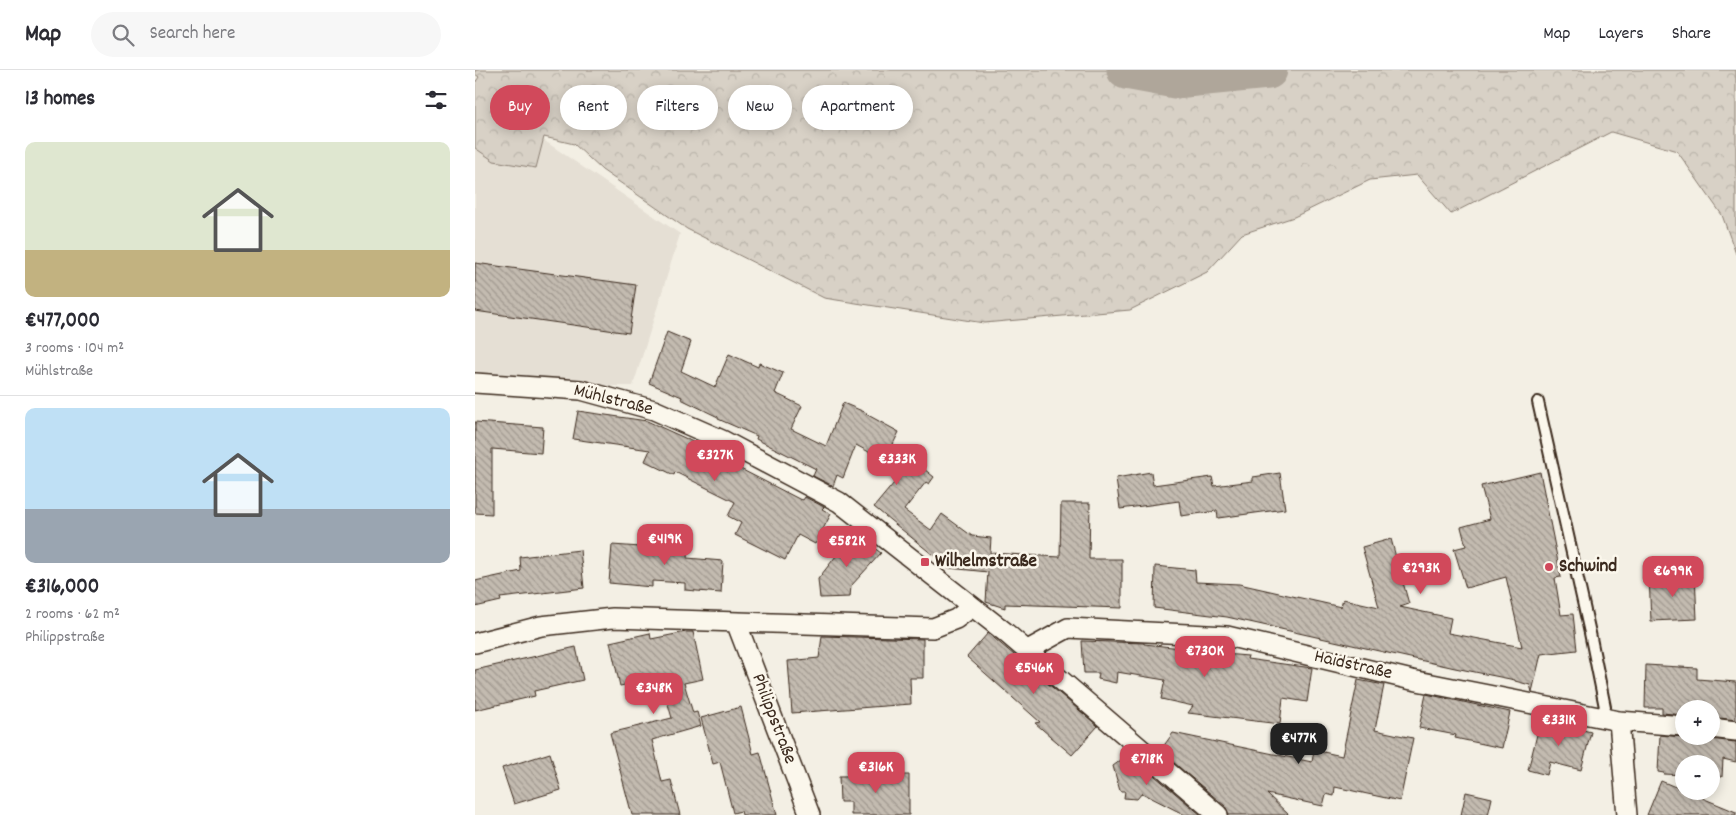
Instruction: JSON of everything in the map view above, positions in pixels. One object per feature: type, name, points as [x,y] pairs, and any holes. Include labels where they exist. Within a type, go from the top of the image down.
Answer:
[{"type":"street","name":"Mühlstraße","points":[[475,383],[581,390],[654,410],[722,440],[839,502],[1005,632],[1218,815]]},
{"type":"street","points":[[475,643],[541,626],[613,618],[933,628],[955,620],[972,607]]},
{"type":"street","name":"Philippstraße","points":[[736,622],[810,815]]},
{"type":"street","name":"Haidstraße","points":[[1026,651],[1068,628],[1227,636],[1412,680],[1619,721],[1675,725]]},
{"type":"street","points":[[1619,721],[1627,815]]},
{"type":"street","points":[[1720,729],[1736,731]]},
{"type":"lane","points":[[1537,402],[1588,623],[1605,707],[1599,717]]},
{"type":"shaded area","points":[[475,93],[490,103],[490,130],[529,130],[680,234],[633,386],[475,386]]},
{"type":"green space","points":[[475,70],[1736,70],[1736,254],[1722,215],[1677,151],[1611,132],[1451,214],[1417,175],[1370,180],[1294,217],[1242,234],[1207,272],[1130,310],[984,323],[824,298],[687,229],[602,170],[574,144],[544,137],[536,168],[494,161],[475,148],[475,83],[479,77],[475,74]]},
{"type":"building","points":[[475,263],[636,285],[629,333],[475,311]]},
{"type":"building","points":[[667,332],[691,342],[681,371],[715,387],[729,354],[758,367],[759,363],[783,373],[775,393],[802,406],[791,429],[826,446],[843,403],[867,413],[899,432],[893,444],[934,477],[929,484],[926,482],[904,510],[931,530],[942,514],[972,536],[991,538],[990,553],[1060,557],[1061,503],[1090,503],[1089,559],[1122,559],[1122,608],[1005,604],[1005,608],[986,602],[988,572],[949,568],[874,507],[904,471],[856,445],[843,478],[837,475],[833,486],[813,476],[816,469],[756,439],[757,436],[718,419],[718,417],[681,399],[682,397],[649,383]]},
{"type":"building","points":[[578,411],[647,421],[687,439],[801,500],[805,497],[824,507],[822,509],[831,514],[815,544],[798,535],[785,560],[735,535],[741,523],[728,516],[735,502],[675,472],[674,475],[645,461],[650,450],[573,439]]},
{"type":"building","points":[[475,422],[543,427],[541,453],[492,449],[492,514],[475,513]]},
{"type":"building","points":[[1151,472],[1153,485],[1212,477],[1214,486],[1253,481],[1253,477],[1280,473],[1285,509],[1218,518],[1217,511],[1181,516],[1179,501],[1120,509],[1116,478]]},
{"type":"building","points":[[1540,472],[1561,577],[1555,578],[1561,615],[1573,614],[1577,650],[1541,654],[1532,692],[1530,685],[1515,680],[1227,617],[1154,608],[1155,566],[1195,570],[1196,582],[1239,584],[1341,607],[1343,599],[1379,607],[1362,547],[1391,539],[1409,604],[1400,607],[1451,618],[1448,633],[1522,647],[1506,577],[1466,588],[1454,549],[1466,546],[1461,527],[1490,519],[1481,486]]},
{"type":"building","points":[[854,533],[881,553],[851,586],[850,597],[820,598],[818,579]]},
{"type":"building","points":[[656,536],[689,538],[687,558],[723,561],[721,593],[685,590],[685,583],[652,581],[652,587],[609,583],[612,545],[655,548]]},
{"type":"building","points":[[580,550],[584,588],[500,598],[501,601],[475,607],[475,581],[521,571],[520,557]]},
{"type":"building","points":[[1695,574],[1697,619],[1651,621],[1649,576]]},
{"type":"building","points":[[693,632],[703,679],[684,683],[693,713],[697,712],[701,726],[652,740],[662,782],[671,780],[680,815],[632,815],[610,733],[672,718],[659,678],[620,686],[610,642],[650,633],[651,639]]},
{"type":"building","points":[[988,633],[1098,726],[1072,755],[1035,723],[1040,722],[967,657]]},
{"type":"building","points":[[822,636],[923,639],[923,678],[910,678],[911,704],[792,713],[788,661],[819,658]]},
{"type":"building","points":[[1082,641],[1144,643],[1200,650],[1224,656],[1224,654],[1248,656],[1247,659],[1312,668],[1307,702],[1283,698],[1280,724],[1188,713],[1193,706],[1161,699],[1165,680],[1117,672],[1116,683],[1098,679],[1099,673],[1084,673]]},
{"type":"building","points":[[576,647],[583,680],[534,691],[535,696],[475,710],[475,670]]},
{"type":"building","points":[[1646,665],[1697,668],[1697,679],[1736,682],[1736,720],[1720,718],[1720,700],[1675,700],[1675,714],[1662,713],[1662,708],[1645,708]]},
{"type":"building","points":[[1358,680],[1384,685],[1375,730],[1413,738],[1400,801],[1335,787],[1334,796],[1326,794],[1323,806],[1267,794],[1289,815],[1229,815],[1225,806],[1160,751],[1173,733],[1312,762],[1314,750],[1342,756]]},
{"type":"building","points":[[1426,694],[1510,712],[1502,748],[1455,738],[1456,735],[1419,728]]},
{"type":"building","points":[[741,707],[753,754],[760,752],[777,815],[742,815],[741,811],[733,813],[720,762],[713,764],[701,718]]},
{"type":"building","points":[[1541,719],[1591,732],[1581,770],[1550,762],[1547,775],[1528,770]]},
{"type":"building","points":[[1660,735],[1675,736],[1675,745],[1720,745],[1720,740],[1736,742],[1736,762],[1723,759],[1722,777],[1720,777],[1720,755],[1675,755],[1675,775],[1658,772]]},
{"type":"building","points":[[550,753],[561,790],[514,804],[502,768]]},
{"type":"building","points":[[1129,754],[1201,815],[1185,815],[1142,793],[1137,799],[1124,798],[1125,791],[1120,791],[1113,766]]},
{"type":"building","points":[[909,775],[909,815],[851,815],[851,802],[840,802],[839,776]]},
{"type":"building","points":[[1661,781],[1675,787],[1675,800],[1707,800],[1736,812],[1736,815],[1647,815]]},
{"type":"building","points":[[1466,792],[1492,798],[1488,815],[1461,815]]},
{"type":"waterway","points":[[1126,70],[1175,79],[1268,70]]},
{"type":"place","name":"Wilhelmstraße","points":[[925,562]]},
{"type":"place","name":"Schwind","points":[[1549,567]]}]
